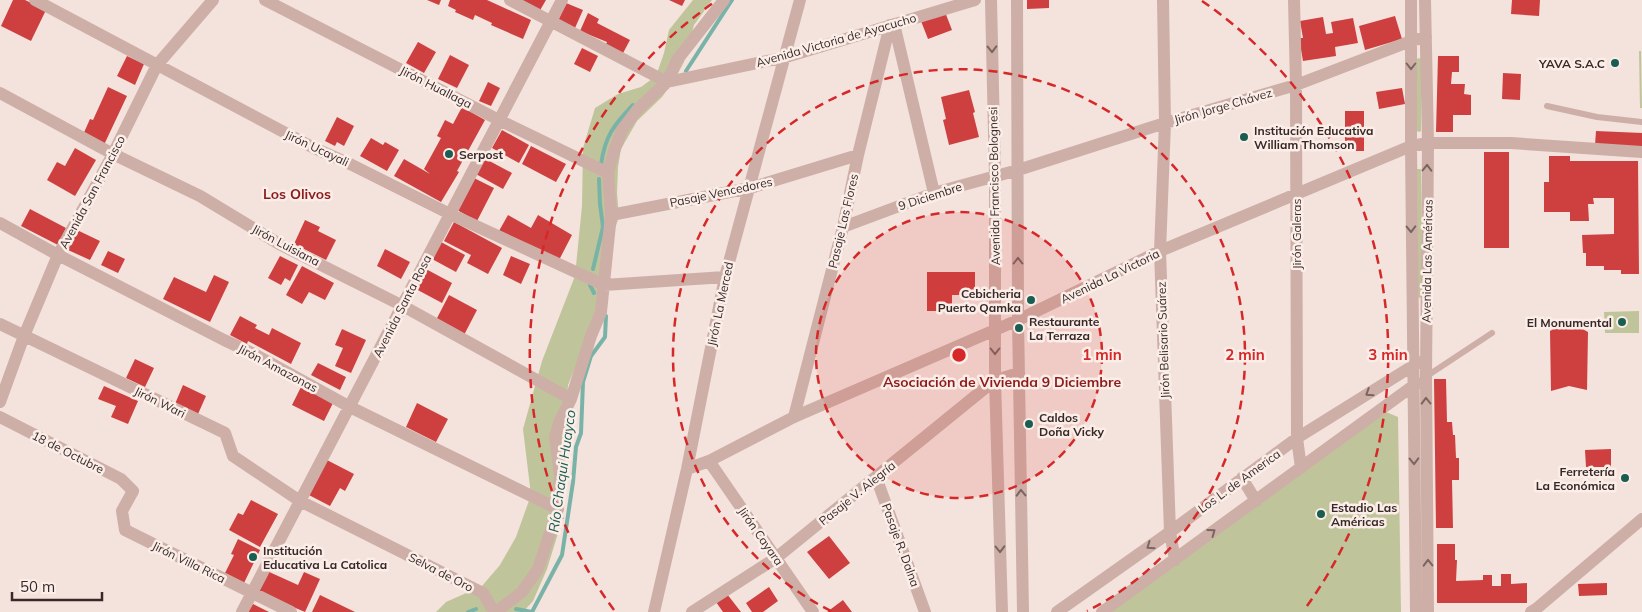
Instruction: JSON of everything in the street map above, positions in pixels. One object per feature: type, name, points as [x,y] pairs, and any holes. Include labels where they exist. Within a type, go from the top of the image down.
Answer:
[{"type":"street","name":"Jirón Ucayali","points":[[35,0],[312,148],[350,164],[450,214],[604,285]]},
{"type":"street","name":"Avenida San Francisco","points":[[0,402],[24,336],[58,255],[157,65],[213,0]]},
{"type":"street","name":"Jirón Huallaga","points":[[265,0],[499,120],[608,173]]},
{"type":"street","points":[[510,0],[667,82]]},
{"type":"street","name":"Avenida Santa Rosa","points":[[242,612],[562,0]]},
{"type":"street","points":[[495,612],[522,592],[538,569],[558,509],[560,476],[555,437],[559,423],[571,399],[591,336],[601,312],[611,215],[608,173],[614,151],[622,130],[636,110],[667,82],[677,60],[724,0]]},
{"type":"street","name":"Jirón La Merced","points":[[654,612],[687,469],[725,277],[800,0]]},
{"type":"street","name":"Avenida Victoria de Ayacucho","points":[[667,82],[786,57],[975,0]]},
{"type":"street","name":"Avenida Francisco Bolognesi","points":[[991,0],[994,330],[1002,612]]},
{"type":"street","name":"Avenida Francisco Bolognesi","points":[[1017,0],[1018,320],[1023,612]]},
{"type":"street","name":"Jirón Belisario Suárez","points":[[1163,0],[1165,123],[1160,251],[1170,532],[1175,560]]},
{"type":"street","name":"Jirón Galeras","points":[[1294,0],[1297,438],[1301,468]]},
{"type":"street","name":"Avenida Las Américas","points":[[1411,0],[1416,612]]},
{"type":"street","name":"Avenida Las Américas","points":[[1425,0],[1428,143],[1426,359],[1428,612]]},
{"type":"street","points":[[892,24],[934,193]]},
{"type":"street","name":"Pasaje Las Flores","points":[[794,417],[892,24]]},
{"type":"street","name":"Jirón Jorge Chávez","points":[[1018,170],[1296,84],[1426,37]]},
{"type":"street","name":"Jirón Luisiana","points":[[0,92],[112,154],[200,196],[281,245],[403,306],[571,399]]},
{"type":"street","name":"Avenida La Victoria","points":[[687,469],[709,461],[794,417],[1018,320],[1160,251],[1411,146],[1428,143],[1511,143],[1642,152]]},
{"type":"street","name":"Pasaje Vencedores","points":[[611,215],[750,188],[858,155]]},
{"type":"street","name":"9 Diciembre","points":[[842,227],[934,193],[1018,170]]},
{"type":"street","name":"Jirón Amazonas","points":[[0,222],[58,255],[254,354],[350,407],[558,509]]},
{"type":"street","points":[[604,285],[725,277]]},
{"type":"street","name":"Jirón Wari","points":[[0,324],[225,433],[233,456],[300,501]]},
{"type":"street","name":"Los L. de America","points":[[1057,612],[1170,532],[1297,438],[1413,364],[1426,359]]},
{"type":"street","name":"Pasaje V. Alegría","points":[[692,612],[776,558],[995,380],[1019,373]]},
{"type":"street","name":"Los L. de America","points":[[1102,612],[1426,377]]},
{"type":"street","points":[[1348,406],[1358,426]]},
{"type":"street","name":"18 de Octubre","points":[[0,417],[121,479],[133,491]]},
{"type":"street","name":"Jirón Cayara","points":[[709,461],[813,612]]},
{"type":"street","name":"Pasaje R. Dalna","points":[[876,477],[925,612]]},
{"type":"street","points":[[1242,478],[1256,501]]},
{"type":"street","name":"Jirón Villa Rica","points":[[133,491],[122,511],[125,530],[291,612]]},
{"type":"street","name":"Selva de Oro","points":[[300,501],[483,593],[495,612]]},
{"type":"street","points":[[999,517],[1021,512]]},
{"type":"street","points":[[1530,612],[1536,609],[1642,519]]},
{"type":"lane","points":[[1547,106],[1597,117],[1642,122]]},
{"type":"lane","points":[[1426,377],[1492,333]]},
{"type":"green space","points":[[693,0],[712,0],[694,25],[684,62],[675,79],[662,97],[637,121],[621,149],[617,193],[619,217],[613,234],[592,327],[568,385],[563,499],[559,530],[547,569],[533,601],[523,612],[436,612],[446,602],[482,586],[500,565],[516,537],[531,495],[523,429],[542,361],[575,276],[582,206],[583,148],[595,108],[618,94],[641,87],[656,76],[669,30]]},
{"type":"green space","points":[[1639,51],[1641,51],[1642,108],[1640,108]]},
{"type":"green space","points":[[1417,59],[1421,59],[1421,131],[1419,132],[1417,131]]},
{"type":"green space","points":[[1417,169],[1421,169],[1422,297],[1420,298],[1418,297]]},
{"type":"green space","name":"El Monumental","points":[[1639,311],[1639,333],[1605,333],[1604,312]]},
{"type":"green space","name":"Estadio Las Américas","points":[[1386,412],[1398,417],[1401,612],[1104,612]]},
{"type":"building","points":[[13,0],[25,0],[46,10],[31,41],[1,26]]},
{"type":"building","points":[[427,0],[441,0],[439,5]]},
{"type":"building","points":[[450,0],[487,0],[531,20],[523,39],[491,25],[492,23],[475,15],[473,20],[455,12],[456,10],[448,6]]},
{"type":"building","points":[[518,0],[546,0],[539,12]]},
{"type":"building","points":[[669,0],[685,0],[682,6]]},
{"type":"building","points":[[1027,0],[1049,0],[1049,8],[1027,9]]},
{"type":"building","points":[[1512,0],[1540,0],[1539,16],[1511,14]]},
{"type":"building","points":[[566,3],[583,10],[575,28],[558,21]]},
{"type":"building","points":[[945,12],[952,30],[928,39],[921,21]]},
{"type":"building","points":[[588,13],[599,19],[597,23],[630,40],[622,55],[605,47],[607,42],[580,31]]},
{"type":"building","points":[[1395,16],[1402,39],[1365,50],[1359,26]]},
{"type":"building","points":[[1323,17],[1326,34],[1333,33],[1331,22],[1353,18],[1358,43],[1335,47],[1336,56],[1303,61],[1299,38],[1303,38],[1300,21]]},
{"type":"building","points":[[418,42],[436,52],[424,73],[406,63]]},
{"type":"building","points":[[582,48],[598,56],[590,72],[574,64]]},
{"type":"building","points":[[450,55],[469,65],[457,88],[438,79]]},
{"type":"building","points":[[127,56],[144,64],[135,85],[117,76]]},
{"type":"building","points":[[1438,56],[1459,56],[1459,72],[1452,72],[1451,84],[1465,84],[1464,94],[1471,95],[1471,115],[1453,115],[1453,132],[1436,132]]},
{"type":"building","points":[[1503,73],[1521,74],[1520,100],[1502,99]]},
{"type":"building","points":[[488,82],[500,88],[491,106],[479,101]]},
{"type":"building","points":[[108,87],[127,96],[103,147],[82,137],[90,119],[93,120]]},
{"type":"building","points":[[1402,88],[1405,104],[1379,109],[1376,92]]},
{"type":"building","points":[[969,90],[979,137],[949,145],[943,120],[946,119],[941,97]]},
{"type":"building","points":[[462,107],[485,120],[457,171],[459,172],[441,202],[394,176],[404,159],[430,174],[424,169],[441,138],[437,136],[445,120],[453,124]]},
{"type":"building","points":[[1345,111],[1364,111],[1364,151],[1345,151]]},
{"type":"building","points":[[337,117],[354,126],[344,146],[337,142],[335,146],[325,141]]},
{"type":"building","points":[[502,130],[529,145],[519,163],[492,148]]},
{"type":"building","points":[[1596,131],[1642,133],[1642,148],[1595,145]]},
{"type":"building","points":[[371,138],[383,145],[385,142],[399,150],[387,171],[360,156]]},
{"type":"building","points":[[531,146],[566,164],[556,182],[522,164]]},
{"type":"building","points":[[75,148],[96,160],[75,196],[47,180],[57,162],[65,166]]},
{"type":"building","points":[[1484,152],[1509,152],[1509,248],[1484,248]]},
{"type":"building","points":[[1549,156],[1570,156],[1570,161],[1638,161],[1639,274],[1621,274],[1621,270],[1604,270],[1604,266],[1586,266],[1586,253],[1583,253],[1582,235],[1614,234],[1614,198],[1593,198],[1594,204],[1588,204],[1589,221],[1570,221],[1570,212],[1544,212],[1544,182],[1549,182]]},
{"type":"building","points":[[482,157],[512,173],[503,189],[474,173]]},
{"type":"building","points":[[474,178],[494,188],[477,221],[457,210]]},
{"type":"building","points":[[30,209],[66,228],[58,245],[21,226]]},
{"type":"building","points":[[508,215],[531,228],[538,215],[572,235],[558,262],[499,231]]},
{"type":"building","points":[[305,220],[320,227],[318,231],[336,240],[326,260],[294,244]]},
{"type":"building","points":[[454,222],[502,248],[488,274],[467,263],[471,255],[444,241]]},
{"type":"building","points":[[77,230],[100,241],[90,260],[68,250]]},
{"type":"building","points":[[441,242],[465,255],[456,272],[432,259]]},
{"type":"building","points":[[385,249],[410,262],[401,279],[377,266]]},
{"type":"building","points":[[108,251],[125,259],[118,273],[101,265]]},
{"type":"building","points":[[280,256],[298,265],[290,281],[285,278],[281,285],[268,278]]},
{"type":"building","points":[[511,256],[530,264],[521,284],[503,275]]},
{"type":"building","points":[[302,266],[334,283],[325,300],[309,292],[302,304],[286,295]]},
{"type":"building","points":[[424,268],[452,283],[442,303],[414,288]]},
{"type":"building","points":[[927,272],[975,272],[975,295],[952,295],[952,311],[927,311]]},
{"type":"building","points":[[214,275],[229,282],[210,322],[163,299],[174,277],[206,292]]},
{"type":"building","points":[[449,295],[477,310],[464,335],[436,320]]},
{"type":"building","points":[[240,316],[257,325],[255,328],[269,335],[272,328],[301,343],[291,364],[248,341],[247,344],[230,335]]},
{"type":"building","points":[[1575,325],[1588,332],[1587,390],[1569,386],[1551,391],[1550,331],[1559,326]]},
{"type":"building","points":[[342,329],[366,340],[351,373],[335,366],[343,348],[335,345]]},
{"type":"building","points":[[135,359],[154,368],[145,387],[126,378]]},
{"type":"building","points":[[318,363],[346,377],[340,390],[311,375]]},
{"type":"building","points":[[1434,379],[1446,379],[1447,422],[1452,422],[1453,435],[1455,435],[1456,458],[1459,458],[1459,480],[1452,480],[1453,528],[1436,528]]},
{"type":"building","points":[[183,385],[206,396],[198,414],[175,404]]},
{"type":"building","points":[[104,386],[138,401],[128,424],[111,417],[116,406],[98,399]]},
{"type":"building","points":[[301,387],[333,403],[324,421],[292,405]]},
{"type":"building","points":[[417,403],[448,419],[436,442],[406,427]]},
{"type":"building","points":[[1611,449],[1611,467],[1586,467],[1585,450]]},
{"type":"building","points":[[325,459],[354,474],[345,491],[340,488],[330,506],[307,494]]},
{"type":"building","points":[[251,500],[278,514],[260,547],[229,530],[238,513],[243,515]]},
{"type":"building","points":[[829,536],[850,563],[829,579],[807,552]]},
{"type":"building","points":[[238,539],[260,550],[244,583],[225,573],[234,555],[231,554]]},
{"type":"building","points":[[1437,544],[1455,544],[1455,560],[1457,560],[1456,581],[1483,580],[1483,575],[1492,575],[1492,586],[1501,586],[1501,574],[1511,574],[1511,584],[1527,583],[1527,603],[1437,603]]},
{"type":"building","points":[[267,571],[298,585],[304,572],[320,579],[305,612],[258,592]]},
{"type":"building","points":[[1607,583],[1607,595],[1579,596],[1578,584]]},
{"type":"building","points":[[769,587],[778,601],[763,612],[752,612],[746,603]]},
{"type":"building","points":[[727,594],[741,612],[723,612],[716,602]]},
{"type":"building","points":[[320,595],[355,612],[312,612]]},
{"type":"building","points":[[843,600],[852,612],[827,612]]},
{"type":"building","points":[[253,604],[269,612],[248,612]]},
{"type":"waterway","name":"Río Chaqui Huayco","points":[[686,71],[732,0]]},
{"type":"waterway","name":"Río Chaqui Huayco","points":[[601,165],[605,146],[611,132],[633,105]]},
{"type":"waterway","name":"Río Chaqui Huayco","points":[[593,269],[603,227],[599,179]]},
{"type":"waterway","name":"Río Chaqui Huayco","points":[[590,285],[594,293]]},
{"type":"waterway","name":"Río Chaqui Huayco","points":[[516,609],[532,612],[562,555],[573,482],[576,447],[581,433],[583,382],[591,356],[605,337],[606,316]]},
{"type":"waterway","name":"Río Chaqui Huayco","points":[[468,612],[476,609]]},
{"type":"place","name":"YAVA S.A.C","points":[[1615,63]]},
{"type":"place","name":"Institución Educativa William Thomson","points":[[1244,137]]},
{"type":"place","name":"Serpost","points":[[449,154]]},
{"type":"place","name":"Cebicheria Puerto Qamka","points":[[1031,300]]},
{"type":"place","name":"El Monumental","points":[[1622,322]]},
{"type":"place","name":"Restaurante La Terraza","points":[[1019,328]]},
{"type":"place","name":"Caldos Doña Vicky","points":[[1029,424]]},
{"type":"place","name":"Ferretería La Económica","points":[[1625,478]]},
{"type":"place","name":"Estadio Las Américas","points":[[1321,514]]},
{"type":"place","name":"Institución Educativa La Catolica","points":[[253,557]]},
{"type":"district","name":"Los Olivos","points":[[297,194]]},
{"type":"district","name":"Asociación de Vivienda 9 Diciembre","points":[[1002,382]]}]
